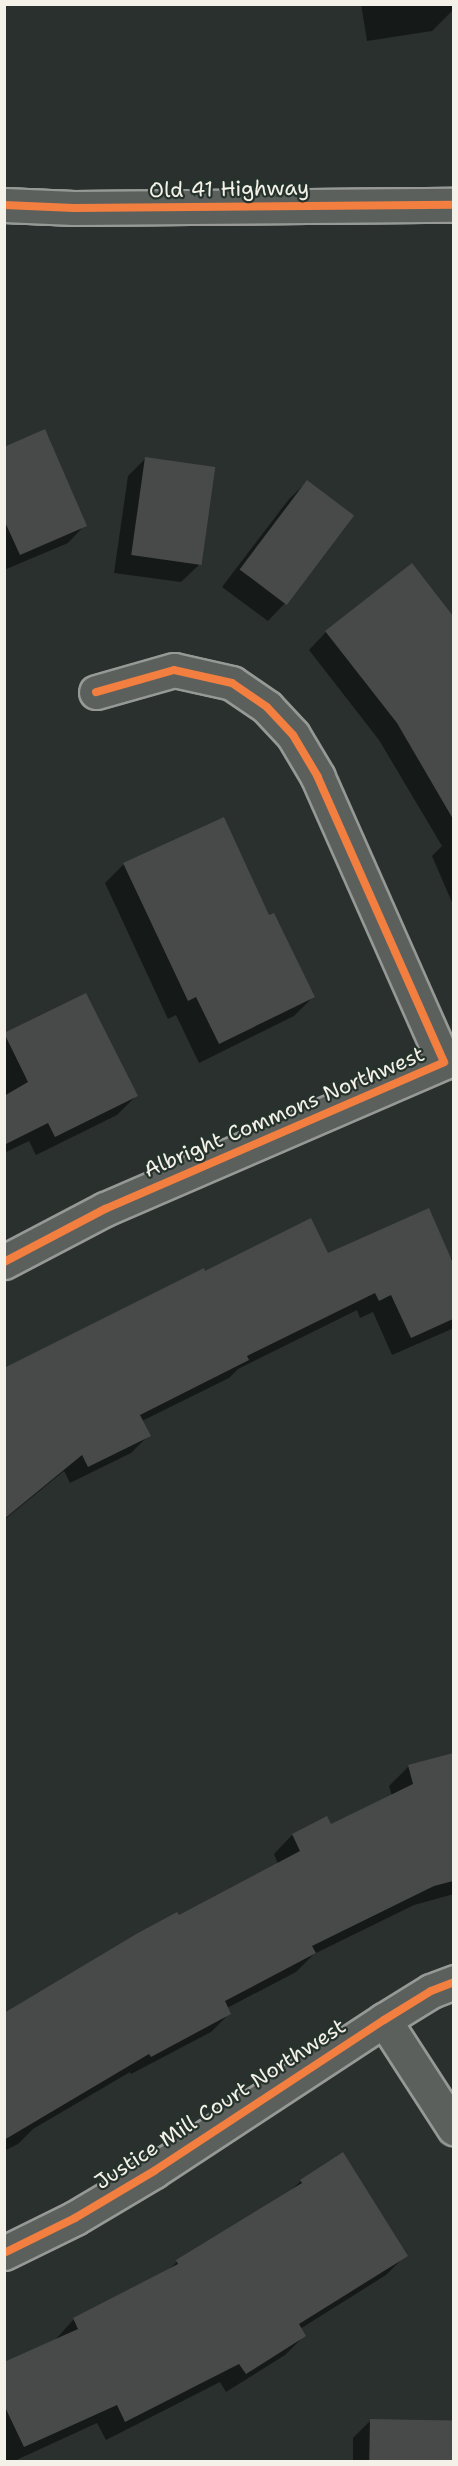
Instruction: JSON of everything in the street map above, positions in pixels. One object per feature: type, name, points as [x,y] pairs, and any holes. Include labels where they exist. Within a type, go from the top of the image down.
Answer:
[{"type":"street","name":"Old 41 Highway","points":[[4,205],[74,208],[453,205]]},
{"type":"street","name":"Albright Commons Northwest","points":[[4,1262],[105,1209],[444,1062],[318,777],[293,735],[267,707],[232,683],[174,670],[96,692]]},
{"type":"street","name":"Justice Mill Court Northwest","points":[[4,2253],[75,2218],[154,2171],[384,2020],[431,1991],[453,1982]]},
{"type":"street","points":[[384,2020],[453,2128]]},
{"type":"building","points":[[45,429],[87,526],[20,555],[4,520],[4,447]]},
{"type":"building","points":[[145,457],[215,467],[202,565],[131,555]]},
{"type":"building","points":[[307,480],[354,516],[287,605],[240,569]]},
{"type":"building","points":[[412,563],[453,616],[453,819],[397,723],[325,631]]},
{"type":"building","points":[[224,817],[269,915],[274,913],[315,997],[219,1044],[196,997],[188,1001],[123,863]]},
{"type":"building","points":[[86,993],[138,1096],[55,1137],[48,1123],[4,1145],[4,1096],[28,1082],[4,1033]]},
{"type":"building","points":[[429,1208],[453,1263],[453,1319],[411,1338],[391,1295],[379,1301],[375,1293],[247,1356],[249,1360],[140,1415],[151,1436],[88,1467],[82,1455],[4,1519],[4,1368],[204,1268],[205,1271],[311,1218],[328,1253]]},
{"type":"building","points":[[453,1753],[453,1881],[434,1886],[312,1946],[316,1953],[225,2001],[231,2014],[151,2057],[149,2054],[4,2140],[4,2013],[138,1933],[177,1912],[179,1915],[300,1851],[292,1834],[327,1816],[331,1824],[413,1784],[408,1765]]},
{"type":"building","points":[[343,2152],[408,2256],[299,2324],[306,2336],[246,2374],[239,2364],[125,2422],[117,2405],[24,2447],[4,2405],[4,2362],[78,2329],[73,2318],[178,2264],[176,2260],[302,2183],[300,2180]]},
{"type":"building","points":[[370,2419],[453,2420],[452,2462],[369,2462]]},
{"type":"cycle path","points":[[4,205],[74,208],[454,205]]},
{"type":"cycle path","points":[[4,1262],[105,1209],[444,1062],[318,777],[293,735],[267,707],[232,683],[174,670],[96,692]]},
{"type":"cycle path","points":[[4,2253],[75,2218],[154,2171],[384,2020],[431,1991],[454,1982]]}]
